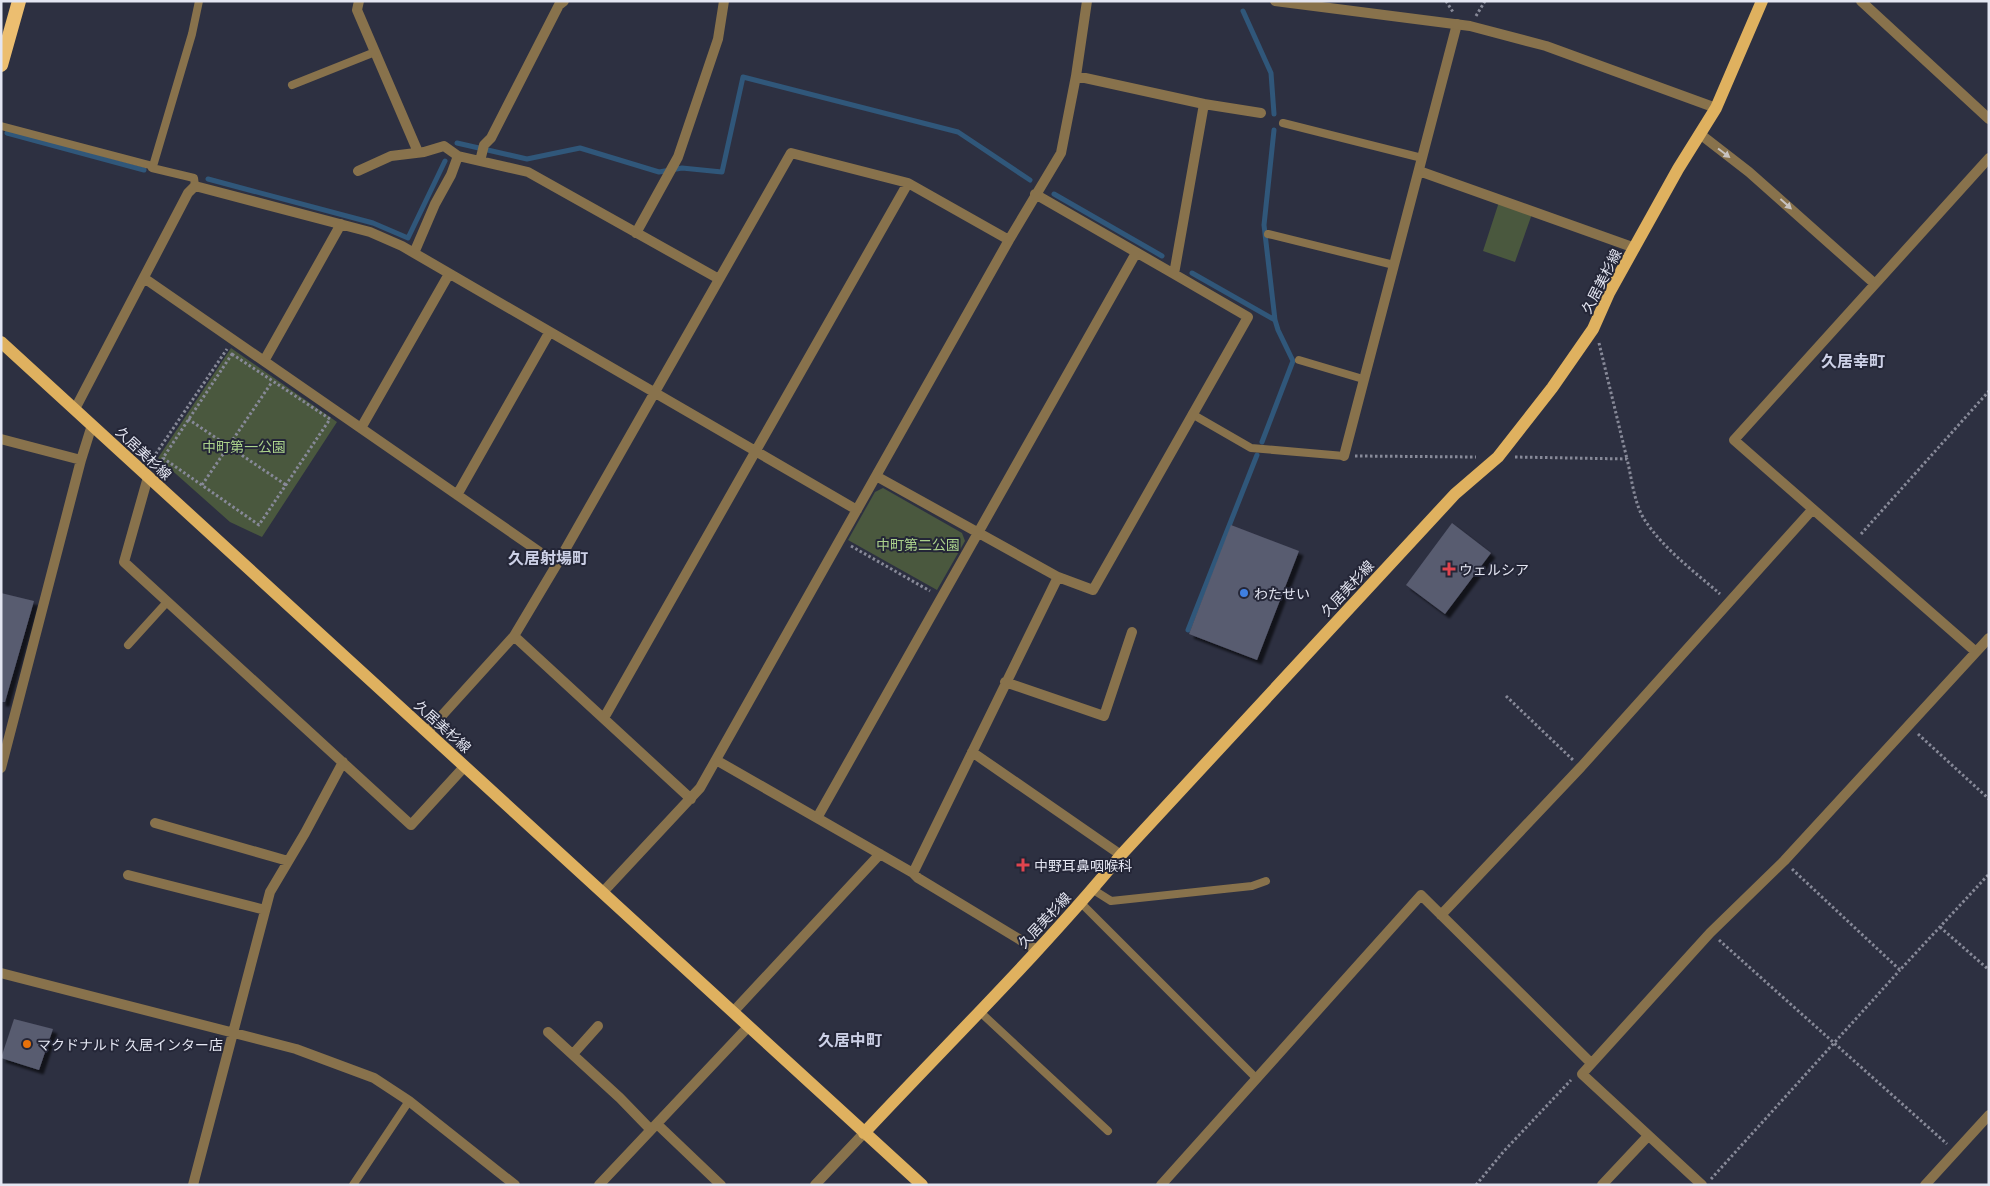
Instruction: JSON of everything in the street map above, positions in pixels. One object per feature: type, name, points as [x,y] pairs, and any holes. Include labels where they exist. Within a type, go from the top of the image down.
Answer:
[{"type":"highway","points":[[1,65],[19,1]]},
{"type":"main road","name":"久居美杉線","points":[[864,1133],[1037,950],[1092,890],[1120,855],[1455,494],[1498,457],[1552,388],[1593,329],[1609,293],[1716,108],[1762,1]]},
{"type":"main road","name":"久居美杉線","points":[[1,342],[922,1185]]},
{"type":"street","points":[[358,1],[357,10],[418,152]]},
{"type":"street","points":[[481,159],[484,145],[490,138],[559,5],[564,1]]},
{"type":"street","points":[[636,233],[678,157],[718,39],[724,1]]},
{"type":"street","points":[[603,892],[700,788],[1035,194],[1061,153],[1076,76],[1087,1]]},
{"type":"street","points":[[1275,1],[1458,24],[1546,46],[1716,108]]},
{"type":"street","points":[[1861,1],[1989,120]]},
{"type":"street","points":[[1344,456],[1458,24]]},
{"type":"street","points":[[1076,76],[1204,104],[1261,113]]},
{"type":"street","points":[[1174,274],[1204,104]]},
{"type":"street","points":[[1700,134],[1756,178],[1875,284]]},
{"type":"street","points":[[358,171],[391,156],[424,152],[444,146],[458,156],[481,159],[528,172],[720,280]]},
{"type":"street","points":[[427,732],[514,636],[720,280],[791,153],[908,182],[1009,240]]},
{"type":"street","points":[[414,253],[458,156]]},
{"type":"street","points":[[1976,652],[1734,440],[1989,158]]},
{"type":"street","points":[[1419,170],[1635,248]]},
{"type":"street","points":[[604,718],[908,182]]},
{"type":"street","points":[[75,409],[188,193],[195,186],[370,232],[414,253],[857,510]]},
{"type":"street","points":[[876,476],[1058,577],[1093,590],[1248,317],[1035,194]]},
{"type":"street","points":[[264,361],[341,224]]},
{"type":"street","points":[[817,818],[1136,253]]},
{"type":"street","points":[[361,428],[449,274]]},
{"type":"street","points":[[144,278],[557,564]]},
{"type":"street","points":[[457,495],[549,333]]},
{"type":"street","points":[[1,768],[81,460],[92,425]]},
{"type":"street","points":[[1,439],[81,460]]},
{"type":"street","points":[[148,477],[124,562],[411,825],[465,766]]},
{"type":"street","points":[[1441,915],[1581,767],[1812,510]]},
{"type":"street","points":[[913,873],[1058,577]]},
{"type":"street","points":[[1005,682],[1104,716],[1132,632]]},
{"type":"street","points":[[514,636],[691,798]]},
{"type":"street","points":[[1702,1185],[1582,1074],[1710,933],[1784,862],[1989,638]]},
{"type":"street","points":[[972,752],[1120,855]]},
{"type":"street","points":[[716,760],[913,873],[918,878],[1037,950]]},
{"type":"street","points":[[193,1185],[270,892],[343,762]]},
{"type":"street","points":[[155,823],[288,861]]},
{"type":"street","points":[[733,1012],[880,854]]},
{"type":"street","points":[[128,874],[265,910]]},
{"type":"street","points":[[1161,1185],[1421,895],[1591,1063]]},
{"type":"street","points":[[1,973],[296,1049],[374,1078],[409,1100],[515,1185]]},
{"type":"street","points":[[573,1054],[598,1026]]},
{"type":"street","points":[[600,1185],[748,1027]]},
{"type":"street","points":[[548,1032],[620,1098],[721,1185]]},
{"type":"street","points":[[1924,1185],[1989,1114]]},
{"type":"street","points":[[815,1185],[864,1133]]},
{"type":"street","points":[[1602,1185],[1648,1136]]},
{"type":"lane","points":[[153,166],[192,34],[199,1]]},
{"type":"lane","points":[[292,85],[375,52]]},
{"type":"lane","points":[[1283,123],[1422,158]]},
{"type":"lane","points":[[1,126],[194,178],[195,186]]},
{"type":"lane","points":[[1268,234],[1394,265]]},
{"type":"lane","points":[[1299,360],[1363,379]]},
{"type":"lane","points":[[1192,414],[1251,448],[1344,456]]},
{"type":"lane","points":[[128,645],[168,602]]},
{"type":"lane","points":[[1092,890],[1111,901],[1252,886],[1266,881]]},
{"type":"lane","points":[[1080,902],[1257,1079]]},
{"type":"lane","points":[[979,1011],[1108,1131]]},
{"type":"lane","points":[[353,1185],[409,1100]]},
{"type":"path","points":[[1593,329],[1602,349],[1638,505],[1645,521],[1666,545],[1730,603]]},
{"type":"path","points":[[154,458],[233,340]]},
{"type":"path","points":[[232,354],[330,419],[286,485],[259,524],[163,458],[232,354]]},
{"type":"path","points":[[202,485],[273,380]]},
{"type":"path","points":[[1852,544],[1989,391]]},
{"type":"path","points":[[188,420],[286,485]]},
{"type":"path","points":[[1344,456],[1627,459]]},
{"type":"path","points":[[840,540],[942,598]]},
{"type":"path","points":[[1506,696],[1581,767]]},
{"type":"path","points":[[1909,725],[1989,799]]},
{"type":"path","points":[[1784,862],[1900,970]]},
{"type":"path","points":[[1706,1185],[1989,874]]},
{"type":"path","points":[[1940,927],[1989,970]]},
{"type":"path","points":[[1710,933],[1955,1152]]},
{"type":"path","points":[[1476,1185],[1550,1102],[1572,1079],[1582,1074]]},
{"type":"green space","points":[[1499,202],[1532,214],[1515,262],[1483,251]]},
{"type":"green space","name":"中町第一公園","points":[[231,348],[337,422],[262,537],[230,522],[158,458]]},
{"type":"green space","name":"中町第二公園","points":[[883,488],[962,533],[965,541],[937,590],[848,540],[875,492]]},
{"type":"building","name":"ウェルシア","points":[[1452,523],[1491,553],[1445,614],[1406,585]]},
{"type":"building","name":"わたせい","points":[[1231,525],[1299,551],[1257,660],[1189,634]]},
{"type":"building","points":[[1,593],[34,601],[5,702],[1,702]]},
{"type":"building","name":"マクドナルド 久居インター店","points":[[14,1019],[53,1029],[39,1070],[1,1058]]},
{"type":"waterway","points":[[1243,11],[1271,73],[1274,114]]},
{"type":"waterway","points":[[457,143],[527,159],[580,148],[659,172],[682,168],[722,172],[743,77],[958,132],[1030,180]]},
{"type":"waterway","points":[[1262,442],[1293,361],[1275,320],[1264,225],[1274,130]]},
{"type":"waterway","points":[[7,133],[144,170]]},
{"type":"waterway","points":[[208,179],[373,223],[408,238],[445,161]]},
{"type":"waterway","points":[[1054,194],[1162,256]]},
{"type":"waterway","points":[[1192,273],[1275,320]]},
{"type":"waterway","points":[[1188,630],[1257,455]]},
{"type":"place","name":"ウェルシア","points":[[1449,569]]},
{"type":"place","name":"わたせい","points":[[1244,593]]},
{"type":"place","name":"中野耳鼻咽喉科","points":[[1023,865]]},
{"type":"place","name":"マクドナルド 久居インター店","points":[[27,1044]]},
{"type":"district","name":"久居幸町","points":[[1853,361]]},
{"type":"district","name":"久居射場町","points":[[548,558]]},
{"type":"district","name":"久居中町","points":[[850,1040]]}]
